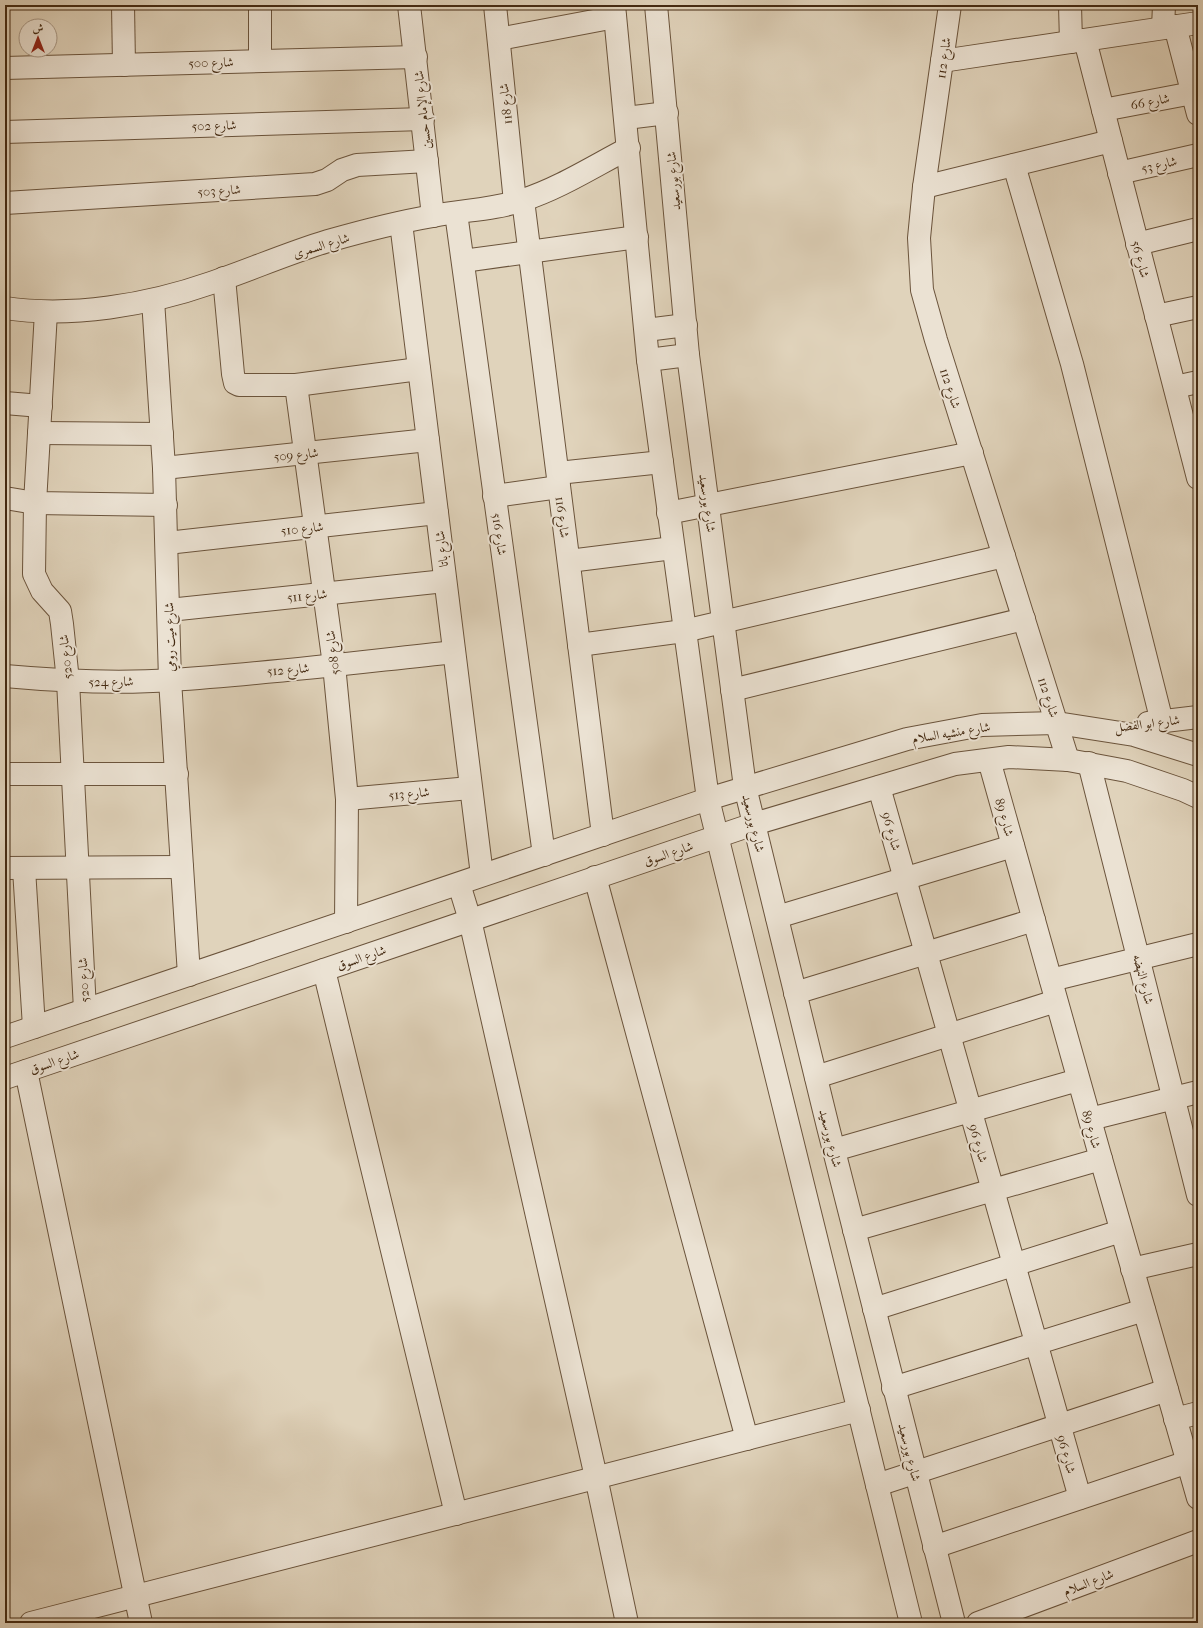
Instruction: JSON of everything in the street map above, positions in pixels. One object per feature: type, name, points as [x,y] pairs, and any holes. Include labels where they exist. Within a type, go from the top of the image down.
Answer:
[{"type":"street","points":[[123,5],[124,65]]},
{"type":"street","points":[[260,5],[260,61]]},
{"type":"street","name":"شارع الإمام حسين","points":[[409,5],[428,161],[433,216]]},
{"type":"street","name":"شارع 118","points":[[495,5],[519,201]]},
{"type":"street","name":"شارع بورسعيد","points":[[656,5],[688,355],[745,787],[893,1388],[954,1623]]},
{"type":"street","name":"شارع 112","points":[[950,5],[924,187],[919,238],[922,290],[936,340],[1057,724],[1079,762]]},
{"type":"street","name":"شارع 56","points":[[1070,5],[1078,41],[1103,110],[1156,316],[1195,456],[1198,478]]},
{"type":"street","points":[[1164,5],[1169,27],[1195,92],[1198,114]]},
{"type":"street","points":[[499,39],[615,11],[648,360],[708,799],[859,1410],[908,1623]]},
{"type":"street","points":[[942,61],[1198,23]]},
{"type":"street","name":"شارع 500","points":[[5,68],[416,57]]},
{"type":"street","name":"شارع 66","points":[[1103,110],[1195,92]]},
{"type":"street","points":[[626,118],[667,113]]},
{"type":"street","name":"شارع 502","points":[[5,132],[423,119]]},
{"type":"street","points":[[924,187],[1111,141]]},
{"type":"street","name":"شارع السمرى","points":[[5,308],[46,312],[82,310],[153,300],[224,278],[268,261],[327,242],[433,216],[499,207],[519,201],[548,189],[629,148]]},
{"type":"street","name":"شارع 53","points":[[1119,173],[1198,155]]},
{"type":"street","name":"شارع 503","points":[[5,203],[315,184],[327,180],[342,170],[357,165],[428,161]]},
{"type":"street","points":[[1014,165],[1072,364],[1162,722]]},
{"type":"street","name":"شارع 116","points":[[519,201],[530,252],[603,835]]},
{"type":"street","name":"شارع 516","points":[[456,213],[544,855]]},
{"type":"street","name":"شارع باتا","points":[[401,223],[482,875]]},
{"type":"street","points":[[1137,244],[1198,228]]},
{"type":"street","points":[[463,261],[637,237]]},
{"type":"street","points":[[224,278],[235,383],[244,386],[296,385],[419,369]]},
{"type":"street","name":"شارع ميت رومي","points":[[153,300],[166,505],[170,680],[189,975]]},
{"type":"street","points":[[1156,316],[1198,307]]},
{"type":"street","name":"شارع 520","points":[[46,312],[35,503],[34,574],[42,591],[60,611],[68,681],[76,868],[85,1010]]},
{"type":"street","points":[[646,330],[686,325]]},
{"type":"street","points":[[648,360],[688,355]]},
{"type":"street","points":[[1175,387],[1198,382]]},
{"type":"street","name":"شارع 508","points":[[296,385],[334,665],[347,799],[346,922]]},
{"type":"street","points":[[5,403],[40,406]]},
{"type":"street","points":[[39,433],[162,434]]},
{"type":"street","name":"شارع 509","points":[[164,468],[428,440]]},
{"type":"street","points":[[668,513],[972,453]]},
{"type":"street","points":[[494,496],[559,480],[662,462]]},
{"type":"street","points":[[5,498],[35,503],[166,505]]},
{"type":"street","name":"شارع 510","points":[[167,543],[437,513]]},
{"type":"street","points":[[569,561],[673,548]]},
{"type":"street","points":[[579,645],[684,631],[1004,556]]},
{"type":"street","name":"شارع 511","points":[[169,610],[445,581]]},
{"type":"street","points":[[732,690],[1024,619]]},
{"type":"street","name":"شارع 512","points":[[170,680],[454,652]]},
{"type":"street","name":"شارع 524","points":[[5,676],[68,681],[170,680]]},
{"type":"street","name":"شارع ابو الفضل","points":[[1096,729],[1198,717]]},
{"type":"street","name":"شارع منشيه السلام","points":[[708,799],[907,739],[982,725],[1057,724],[1096,729],[1134,735],[1198,756]]},
{"type":"street","points":[[717,836],[955,764],[1009,757],[1079,762],[1127,771],[1183,790],[1198,797]]},
{"type":"street","name":"شارع 89","points":[[989,760],[1078,1080],[1198,1498]]},
{"type":"street","name":"شارع النهضه","points":[[1079,762],[1138,959],[1198,1195]]},
{"type":"street","points":[[5,774],[177,774]]},
{"type":"street","name":"شارع 96","points":[[879,787],[1080,1498]]},
{"type":"street","name":"شارع 513","points":[[347,799],[470,788]]},
{"type":"street","points":[[5,1037],[708,799]]},
{"type":"street","name":"شارع السوق","points":[[5,1078],[717,836]]},
{"type":"street","points":[[777,917],[1013,846]]},
{"type":"street","points":[[34,1027],[15,868],[182,867]]},
{"type":"street","points":[[596,877],[747,1439]]},
{"type":"street","points":[[459,884],[470,920],[596,1477],[627,1623]]},
{"type":"street","points":[[795,993],[1034,920]]},
{"type":"street","points":[[1051,980],[1198,944]]},
{"type":"street","points":[[324,970],[456,1514]]},
{"type":"street","points":[[816,1077],[1056,1001]]},
{"type":"street","points":[[26,1071],[141,1623]]},
{"type":"street","points":[[834,1150],[1078,1080]]},
{"type":"street","points":[[1090,1119],[1198,1092]]},
{"type":"street","points":[[854,1230],[1101,1159]]},
{"type":"street","points":[[874,1309],[1121,1231]]},
{"type":"street","points":[[1132,1269],[1198,1254]]},
{"type":"street","points":[[893,1388],[1144,1310]]},
{"type":"street","points":[[877,1485],[1167,1390]]},
{"type":"street","points":[[31,1623],[859,1410]]},
{"type":"street","points":[[1175,1419],[1198,1413]]},
{"type":"street","points":[[934,1547],[1188,1462]]},
{"type":"street","name":"شارع السلام","points":[[978,1623],[1198,1541]]}]
